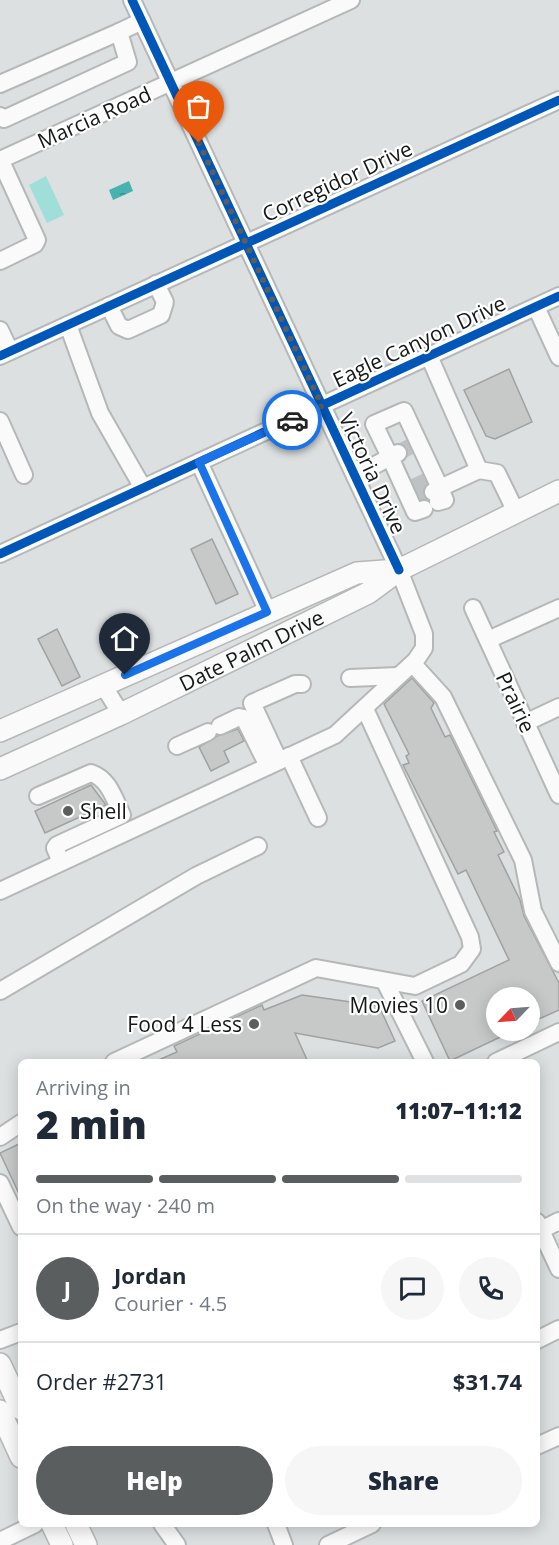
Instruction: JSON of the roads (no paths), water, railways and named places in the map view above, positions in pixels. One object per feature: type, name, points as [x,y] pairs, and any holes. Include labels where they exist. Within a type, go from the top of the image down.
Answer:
[{"type":"main road","name":"Date Palm Drive","points":[[0,769],[121,714],[368,593],[399,570],[559,491]]},
{"type":"main road","name":"Date Palm Drive","points":[[0,731],[357,573],[399,570]]},
{"type":"main road","points":[[0,1364],[18,1402]]},
{"type":"main road","points":[[0,1411],[18,1450]]},
{"type":"main road","points":[[53,1527],[62,1545]]},
{"type":"main road","points":[[77,1527],[86,1545]]},
{"type":"street","name":"Victoria Drive","points":[[132,0],[399,570],[424,634],[424,648],[413,664]]},
{"type":"street","name":"Marcia Road","points":[[0,159],[351,0]]},
{"type":"street","points":[[0,84],[142,21]]},
{"type":"street","points":[[0,116],[4,119],[128,62],[119,32]]},
{"type":"street","name":"Corregidor Drive","points":[[5,353],[559,100]]},
{"type":"street","points":[[0,159],[37,240],[35,244],[0,261]]},
{"type":"street","points":[[109,306],[119,326],[128,330],[161,315],[165,302],[156,284]]},
{"type":"street","name":"Eagle Canyon Drive","points":[[0,554],[559,296]]},
{"type":"street","points":[[536,307],[559,357]]},
{"type":"street","points":[[68,325],[100,413],[143,488]]},
{"type":"street","points":[[0,330],[5,353]]},
{"type":"street","points":[[429,356],[479,470]]},
{"type":"street","points":[[0,421],[24,475]]},
{"type":"street","points":[[199,462],[267,612]]},
{"type":"street","points":[[355,476],[417,476],[479,470],[497,473],[516,512]]},
{"type":"street","name":"Prairie","points":[[473,608],[559,795]]},
{"type":"street","points":[[488,640],[559,608]]},
{"type":"street","points":[[0,891],[334,735],[413,664],[443,697],[523,860],[533,910],[559,963]]},
{"type":"street","points":[[350,678],[398,676]]},
{"type":"street","points":[[279,761],[252,703],[295,684],[302,684]]},
{"type":"street","points":[[103,685],[121,714]]},
{"type":"street","points":[[525,723],[559,707]]},
{"type":"street","points":[[120,1059],[316,968],[415,986],[461,964],[472,950],[470,937],[365,709]]},
{"type":"street","points":[[177,746],[239,717],[244,718],[279,761],[318,818]]},
{"type":"street","points":[[38,796],[91,773],[100,776],[109,786],[122,815],[57,844],[55,848],[61,862]]},
{"type":"street","points":[[105,822],[112,838]]},
{"type":"street","points":[[0,991],[196,876],[258,846]]},
{"type":"street","points":[[385,982],[424,1059]]},
{"type":"street","points":[[502,1059],[559,1032]]},
{"type":"street","points":[[0,1137],[18,1125]]},
{"type":"street","points":[[0,1183],[18,1221]]},
{"type":"street","points":[[540,1227],[559,1221]]},
{"type":"street","points":[[540,1232],[559,1269]]},
{"type":"street","points":[[540,1338],[559,1329]]},
{"type":"street","points":[[0,1340],[18,1333]]},
{"type":"street","points":[[540,1445],[559,1436]]},
{"type":"street","points":[[0,1541],[29,1527]]},
{"type":"street","points":[[164,1527],[177,1545]]},
{"type":"street","points":[[277,1527],[284,1545]]},
{"type":"street","points":[[328,1545],[366,1527]]},
{"type":"water","points":[[129,181],[133,191],[113,200],[109,190]]},
{"type":"tunnel","points":[[398,453],[411,446]]},
{"type":"tunnel","points":[[413,487],[428,480]]},
{"type":"tunnel","points":[[419,499],[433,492]]},
{"type":"place","name":"Shell","points":[[68,811]]},
{"type":"place","name":"Movies 10","points":[[460,1005]]},
{"type":"place","name":"Food 4 Less","points":[[254,1024]]}]
